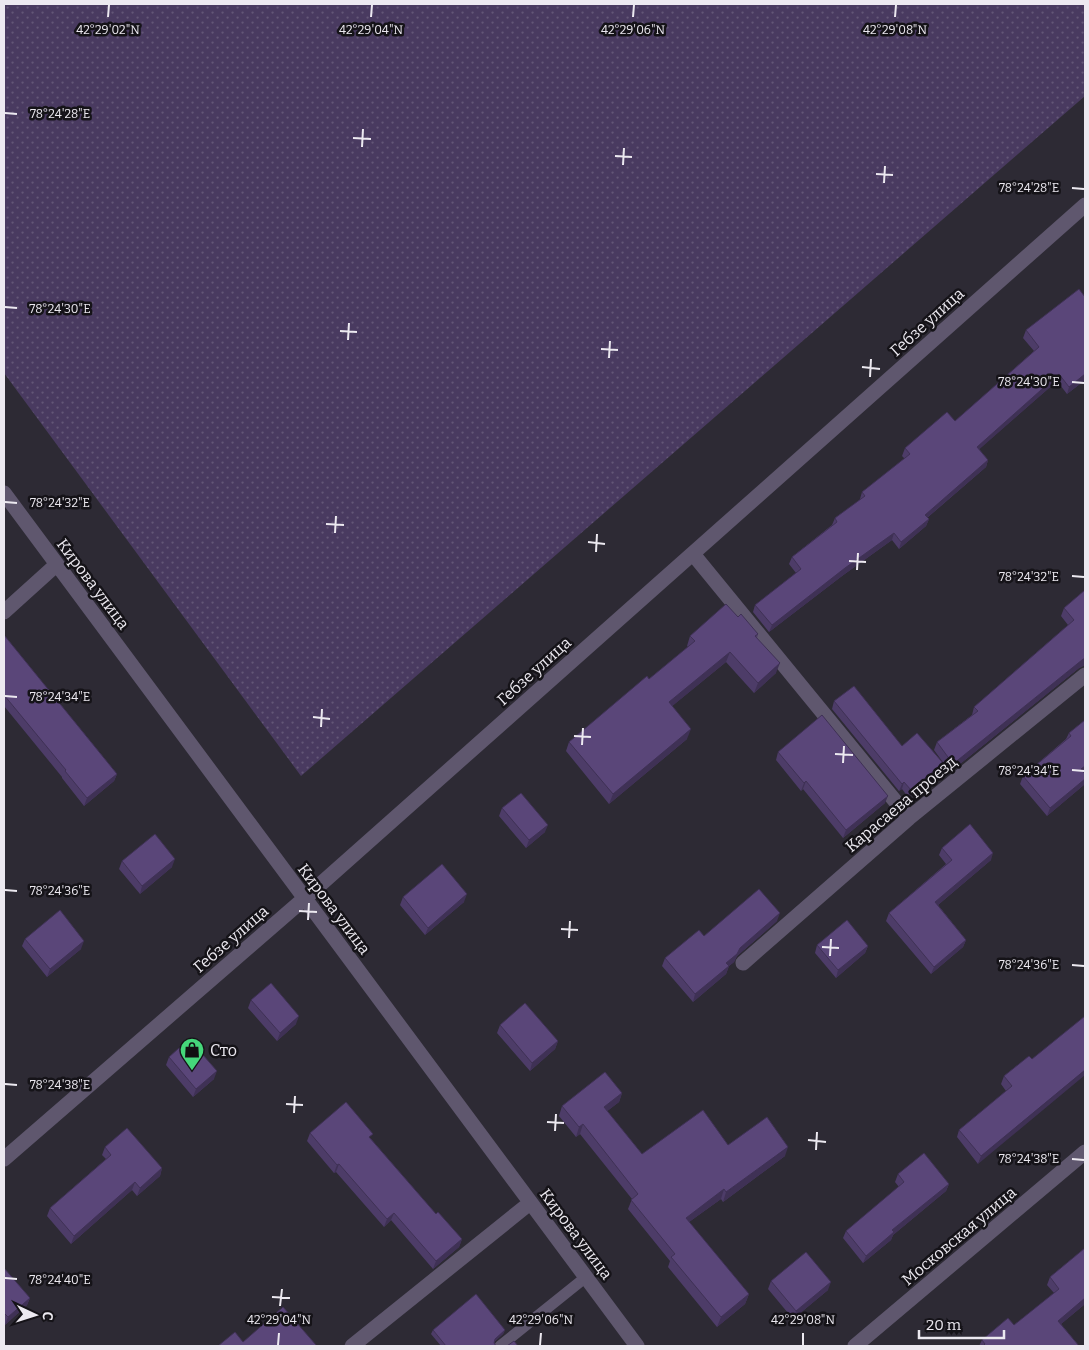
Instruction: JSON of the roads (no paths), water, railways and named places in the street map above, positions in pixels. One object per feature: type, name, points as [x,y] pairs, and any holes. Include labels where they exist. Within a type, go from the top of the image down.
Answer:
[{"type":"street","name":"Гебзе улица","points":[[4,1159],[305,898],[1085,205]]},
{"type":"street","name":"Кирова улица","points":[[4,493],[637,1346]]},
{"type":"street","points":[[693,554],[910,818]]},
{"type":"street","points":[[4,612],[56,565]]},
{"type":"street","name":"Карасаева проезд","points":[[743,963],[910,818],[1085,675]]},
{"type":"street","name":"Московская улица","points":[[855,1346],[1085,1152]]},
{"type":"street","points":[[352,1346],[530,1203]]},
{"type":"lane","points":[[500,1346],[586,1277]]},
{"type":"place","name":"Сто","points":[[192,1071]]}]
